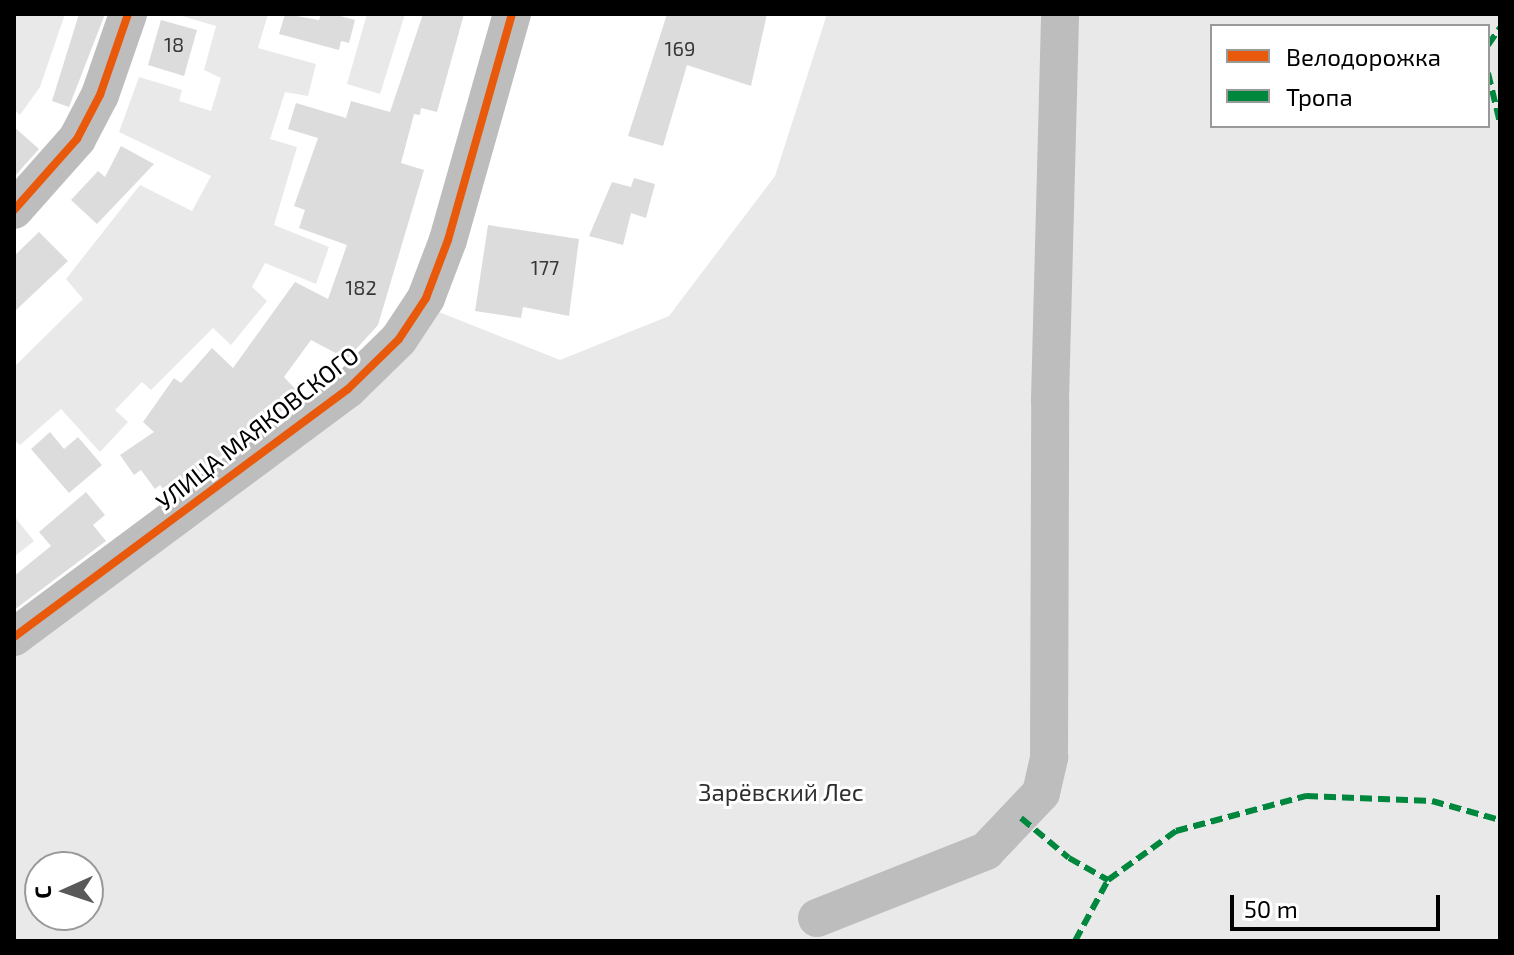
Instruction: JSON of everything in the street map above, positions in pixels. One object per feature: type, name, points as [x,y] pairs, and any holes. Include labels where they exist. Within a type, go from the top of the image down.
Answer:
[{"type":"street","points":[[14,210],[77,139],[100,95],[128,14]]},
{"type":"street","name":"УЛИЦА МАЯКОВСКОГО","points":[[14,637],[348,389],[399,339],[426,298],[448,240],[512,14]]},
{"type":"street","points":[[817,918],[986,851],[1041,793],[1049,757],[1050,400],[1060,14]]},
{"type":"green space","points":[[14,14],[65,14],[40,87],[20,115],[14,110]]},
{"type":"green space","points":[[175,14],[268,14],[258,48],[316,64],[308,96],[285,92],[270,139],[297,147],[274,225],[329,247],[316,284],[265,263],[252,287],[267,301],[231,345],[213,328],[151,390],[142,382],[115,410],[128,422],[100,452],[61,409],[20,445],[14,440],[14,367],[83,299],[66,279],[140,185],[192,211],[211,176],[119,132],[139,77],[182,90],[179,101],[211,111],[221,78],[204,70],[216,26]]},
{"type":"green space","points":[[367,14],[405,14],[380,94],[347,84]]},
{"type":"green space","name":"Зарёвский Лес","points":[[827,14],[1500,14],[1500,941],[14,941],[14,658],[356,401],[439,312],[560,360],[669,316],[775,176]]},
{"type":"green space","points":[[14,516],[34,541],[14,557]]},
{"type":"building","points":[[79,14],[105,14],[69,107],[52,101]]},
{"type":"building","points":[[285,14],[319,20],[321,14],[333,14],[355,20],[349,43],[341,41],[339,50],[279,34]]},
{"type":"building","points":[[423,14],[464,14],[437,112],[421,108],[420,115],[414,114],[401,163],[424,170],[378,325],[347,359],[311,340],[284,377],[302,396],[168,495],[160,485],[155,489],[141,470],[134,475],[120,455],[154,432],[143,422],[174,378],[181,383],[212,348],[233,368],[295,282],[328,299],[347,245],[299,228],[305,210],[294,206],[318,138],[288,129],[296,103],[346,118],[351,101],[390,112]]},
{"type":"building","points":[[667,14],[767,14],[751,86],[687,65],[663,146],[628,136]]},
{"type":"building","points":[[161,20],[197,30],[184,76],[148,65]]},
{"type":"building","points":[[14,127],[39,149],[14,177]]},
{"type":"building","points":[[121,146],[154,164],[97,224],[71,200],[98,171],[105,177]]},
{"type":"building","points":[[634,178],[655,184],[646,218],[631,213],[623,245],[589,236],[612,182],[631,187]]},
{"type":"building","points":[[488,225],[579,239],[569,316],[523,307],[521,318],[475,311]]},
{"type":"building","points":[[39,232],[68,261],[14,312],[14,256]]},
{"type":"building","points":[[50,432],[64,449],[78,437],[102,465],[69,493],[31,449]]},
{"type":"building","points":[[86,492],[105,515],[93,525],[106,541],[14,610],[14,576],[51,546],[39,532]]},
{"type":"marked path","points":[[1490,42],[1500,28]]},
{"type":"marked path","points":[[1490,81],[1500,123]]},
{"type":"marked path","points":[[1075,941],[1108,880],[1176,831],[1306,796],[1432,801],[1500,820]]},
{"type":"marked path","points":[[1021,818],[1069,858],[1108,880]]},
{"type":"cycle path","points":[[14,210],[77,139],[100,95],[128,14]]},
{"type":"cycle path","points":[[14,637],[348,389],[399,339],[426,298],[448,240],[512,14]]}]
